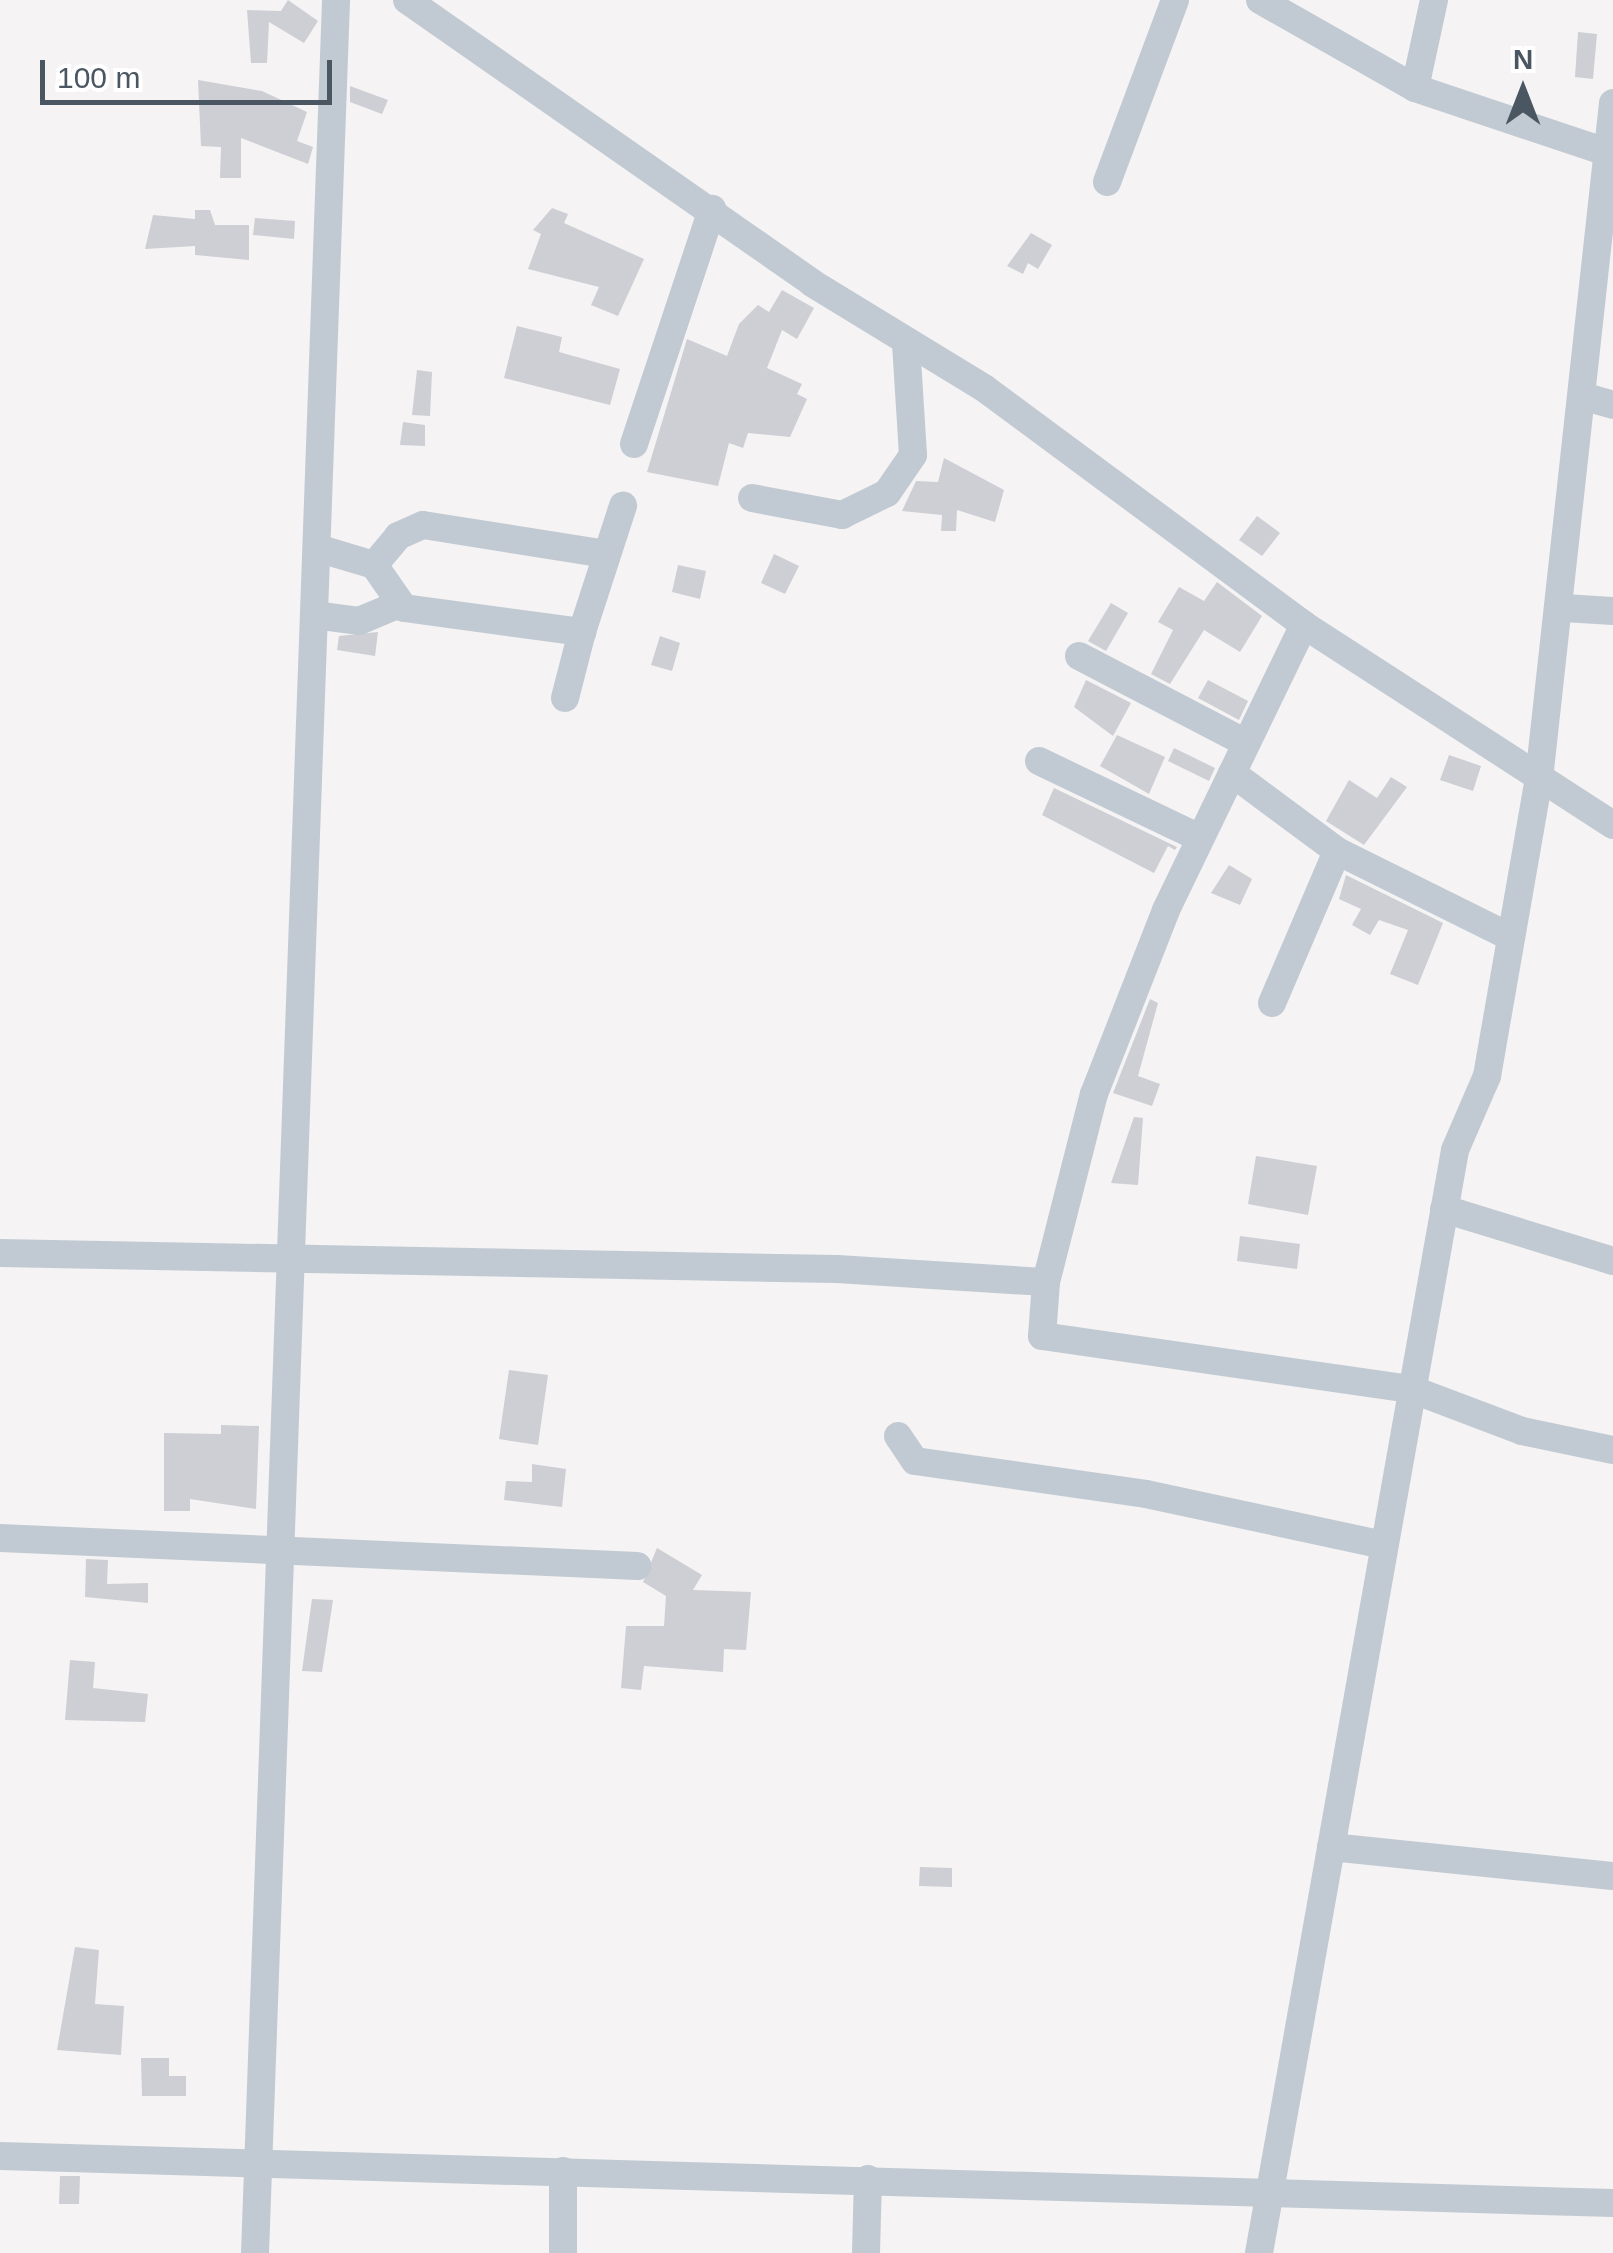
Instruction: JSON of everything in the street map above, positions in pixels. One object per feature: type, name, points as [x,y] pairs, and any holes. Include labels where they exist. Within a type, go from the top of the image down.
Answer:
[{"type":"street","points":[[255,2253],[287,1256],[336,0]]},
{"type":"street","points":[[407,0],[906,344],[1080,457],[1304,626],[1613,825]]},
{"type":"street","points":[[1106,182],[1175,0]]},
{"type":"street","points":[[1260,0],[1415,88],[1606,152]]},
{"type":"street","points":[[1415,88],[1434,0]]},
{"type":"street","points":[[1259,2253],[1455,1150],[1486,1076],[1538,779],[1564,608],[1613,103]]},
{"type":"street","points":[[634,444],[712,209]]},
{"type":"street","points":[[752,498],[842,515],[887,493],[914,455],[906,344]]},
{"type":"street","points":[[1582,396],[1613,405]]},
{"type":"street","points":[[565,698],[623,506]]},
{"type":"street","points":[[374,565],[398,536],[424,526],[607,554]]},
{"type":"street","points":[[317,548],[374,565],[397,605]]},
{"type":"street","points":[[314,615],[359,621],[397,605],[582,632]]},
{"type":"street","points":[[1564,608],[1613,611]]},
{"type":"street","points":[[1304,626],[1200,838],[1094,1094],[1046,1282],[1042,1336],[1411,1389],[1490,1422],[1613,1450]]},
{"type":"street","points":[[1079,656],[1246,742]]},
{"type":"street","points":[[1039,761],[1200,838]]},
{"type":"street","points":[[1232,773],[1336,851],[1510,938]]},
{"type":"street","points":[[1272,1003],[1336,851]]},
{"type":"street","points":[[1444,1209],[1613,1261]]},
{"type":"street","points":[[0,1252],[287,1256],[1046,1282]]},
{"type":"street","points":[[898,1436],[915,1461],[1146,1494],[1384,1545]]},
{"type":"street","points":[[0,1538],[277,1547],[638,1566]]},
{"type":"street","points":[[1331,1847],[1613,1876]]},
{"type":"street","points":[[0,2156],[1613,2204]]},
{"type":"street","points":[[562,2170],[564,2253]]},
{"type":"street","points":[[866,2253],[868,2179]]},
{"type":"building","points":[[288,0],[318,21],[304,43],[269,22],[267,63],[251,63],[247,10],[281,11]]},
{"type":"building","points":[[1578,32],[1597,34],[1593,79],[1575,77]]},
{"type":"building","points":[[198,80],[262,91],[307,112],[297,141],[313,147],[308,164],[241,138],[241,178],[220,178],[221,147],[201,146]]},
{"type":"building","points":[[350,86],[388,100],[382,114],[350,102]]},
{"type":"building","points":[[552,208],[568,214],[564,223],[644,259],[618,316],[591,305],[599,287],[528,269],[541,234],[533,230]]},
{"type":"building","points":[[195,210],[210,210],[215,225],[249,225],[249,260],[195,255],[195,246],[145,249],[153,215],[195,219]]},
{"type":"building","points":[[255,218],[295,221],[294,239],[253,235]]},
{"type":"building","points":[[1031,233],[1052,245],[1038,269],[1028,263],[1023,274],[1007,266]]},
{"type":"building","points":[[782,290],[814,308],[797,339],[782,330],[767,368],[802,384],[797,394],[807,399],[790,437],[748,433],[743,448],[729,443],[718,486],[647,472],[687,339],[727,356],[739,324],[758,305],[769,312]]},
{"type":"building","points":[[517,326],[562,337],[559,352],[620,369],[610,405],[504,378]]},
{"type":"building","points":[[417,370],[432,372],[430,416],[412,415]]},
{"type":"building","points":[[403,422],[425,425],[425,446],[400,445]]},
{"type":"building","points":[[944,458],[1004,490],[995,522],[957,510],[956,531],[941,531],[942,515],[902,511],[916,481],[938,482]]},
{"type":"building","points":[[1257,516],[1280,533],[1262,556],[1239,540]]},
{"type":"building","points":[[774,554],[799,566],[785,594],[761,583]]},
{"type":"building","points":[[678,565],[706,571],[700,599],[672,592]]},
{"type":"building","points":[[1217,582],[1262,616],[1240,652],[1204,630],[1170,684],[1151,674],[1173,630],[1158,622],[1179,587],[1204,601]]},
{"type":"building","points":[[1111,603],[1128,613],[1106,651],[1088,641]]},
{"type":"building","points":[[378,632],[375,656],[337,650],[339,636]]},
{"type":"building","points":[[660,636],[680,643],[672,671],[651,665]]},
{"type":"building","points":[[1086,680],[1131,703],[1113,736],[1074,707]]},
{"type":"building","points":[[1208,680],[1248,701],[1239,720],[1198,698]]},
{"type":"building","points":[[1117,735],[1165,757],[1149,794],[1100,766]]},
{"type":"building","points":[[1174,748],[1215,768],[1209,781],[1168,761]]},
{"type":"building","points":[[1449,755],[1481,766],[1473,791],[1440,780]]},
{"type":"building","points":[[1391,777],[1407,787],[1364,845],[1326,821],[1349,780],[1377,798]]},
{"type":"building","points":[[1054,788],[1177,847],[1175,850],[1168,846],[1154,873],[1042,815]]},
{"type":"building","points":[[1229,865],[1252,879],[1240,905],[1211,893]]},
{"type":"building","points":[[1346,875],[1443,923],[1418,985],[1390,974],[1408,930],[1379,920],[1370,935],[1352,925],[1361,909],[1339,899]]},
{"type":"building","points":[[1150,999],[1158,1003],[1138,1076],[1160,1084],[1152,1106],[1113,1093]]},
{"type":"building","points":[[1134,1117],[1143,1118],[1138,1185],[1111,1183]]},
{"type":"building","points":[[1256,1156],[1317,1166],[1308,1215],[1248,1204]]},
{"type":"building","points":[[1240,1236],[1300,1244],[1297,1269],[1237,1261]]},
{"type":"building","points":[[509,1370],[548,1375],[538,1445],[499,1439]]},
{"type":"building","points":[[221,1425],[259,1426],[256,1509],[190,1499],[190,1511],[164,1511],[164,1433],[221,1434]]},
{"type":"building","points":[[532,1464],[566,1469],[562,1507],[504,1500],[506,1481],[532,1482]]},
{"type":"building","points":[[657,1548],[702,1575],[693,1590],[751,1592],[746,1650],[724,1649],[723,1672],[644,1666],[641,1690],[621,1688],[626,1626],[664,1626],[666,1596],[643,1582]]},
{"type":"building","points":[[86,1559],[108,1560],[107,1584],[148,1583],[148,1603],[85,1597]]},
{"type":"building","points":[[312,1599],[333,1600],[322,1672],[302,1671]]},
{"type":"building","points":[[70,1660],[95,1662],[93,1688],[148,1694],[145,1722],[65,1720]]},
{"type":"building","points":[[920,1867],[952,1868],[952,1887],[919,1886]]},
{"type":"building","points":[[75,1947],[99,1950],[95,2004],[124,2006],[121,2055],[57,2050]]},
{"type":"building","points":[[141,2058],[169,2058],[169,2076],[186,2076],[186,2096],[142,2096]]},
{"type":"building","points":[[60,2176],[80,2176],[79,2204],[59,2204]]}]
